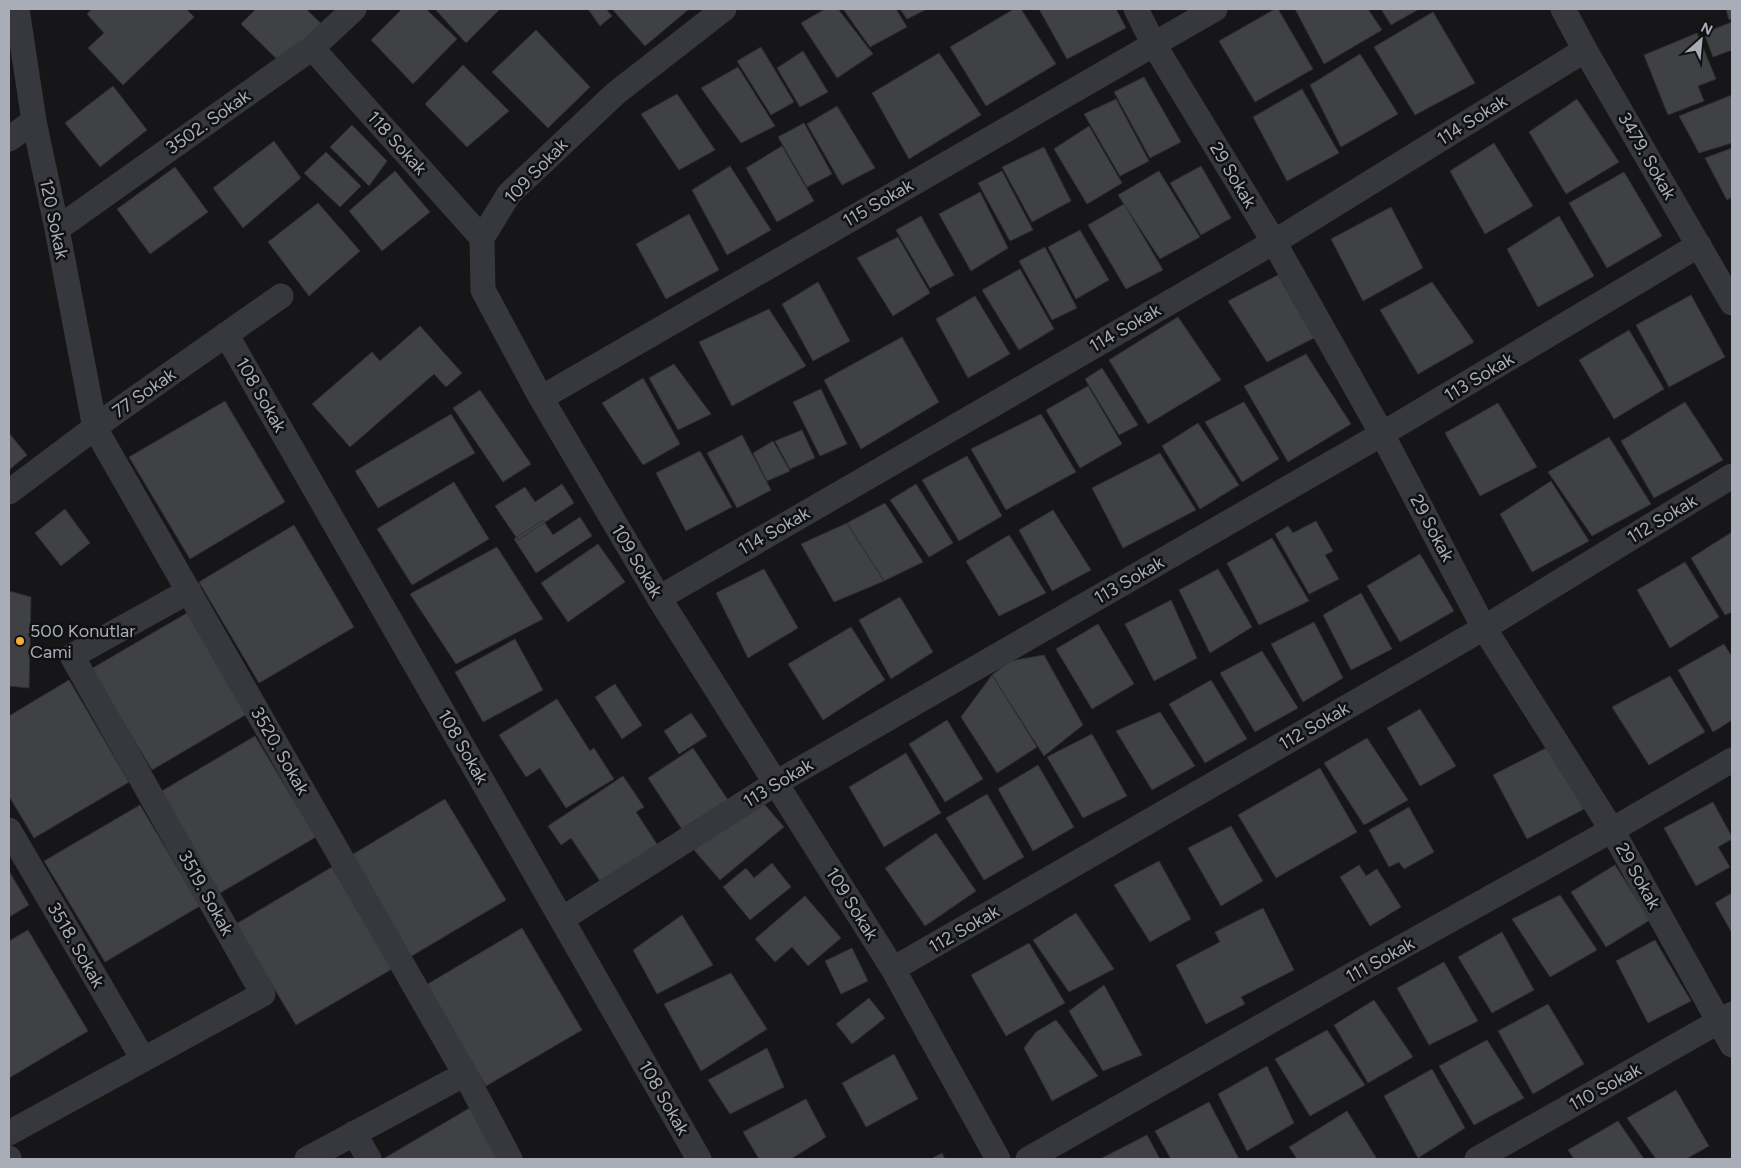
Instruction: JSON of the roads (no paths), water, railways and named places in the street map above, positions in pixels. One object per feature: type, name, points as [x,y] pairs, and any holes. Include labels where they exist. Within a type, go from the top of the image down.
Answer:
[{"type":"street","name":"120 Sokak","points":[[16,9],[34,121],[57,229],[95,428]]},
{"type":"street","name":"3502. Sokak","points":[[57,229],[312,48],[354,9]]},
{"type":"street","name":"109 Sokak","points":[[724,9],[616,93],[509,194],[482,238],[483,290],[541,398],[659,598],[893,969],[998,1159]]},
{"type":"street","name":"29 Sokak","points":[[1136,9],[1153,43],[1274,242],[1382,434],[1484,628],[1612,830],[1726,1018],[1732,1045]]},
{"type":"street","name":"115 Sokak","points":[[541,398],[1153,43],[1215,9]]},
{"type":"street","name":"3479. Sokak","points":[[1563,9],[1584,50],[1732,303]]},
{"type":"street","name":"118 Sokak","points":[[312,48],[482,238]]},
{"type":"street","name":"114 Sokak","points":[[659,598],[1274,242],[1584,50]]},
{"type":"street","points":[[9,140],[34,121]]},
{"type":"street","name":"113 Sokak","points":[[562,919],[776,783],[1382,434],[1699,245]]},
{"type":"street","name":"77 Sokak","points":[[9,492],[95,428],[281,296]]},
{"type":"street","name":"108 Sokak","points":[[226,334],[699,1159]]},
{"type":"street","name":"3520. Sokak","points":[[95,428],[465,1074],[510,1159]]},
{"type":"street","name":"112 Sokak","points":[[893,969],[1484,628],[1732,476]]},
{"type":"street","name":"3519. Sokak","points":[[9,1133],[263,994],[72,656],[189,591]]},
{"type":"street","name":"111 Sokak","points":[[1028,1159],[1612,830],[1732,760]]},
{"type":"street","name":"3518. Sokak","points":[[9,830],[143,1059]]},
{"type":"street","name":"110 Sokak","points":[[1477,1159],[1726,1018]]},
{"type":"street","points":[[307,1159],[465,1074]]},
{"type":"street","points":[[354,1133],[370,1159]]},
{"type":"place","name":"500 Konutlar Cami","points":[[20,641]]}]
